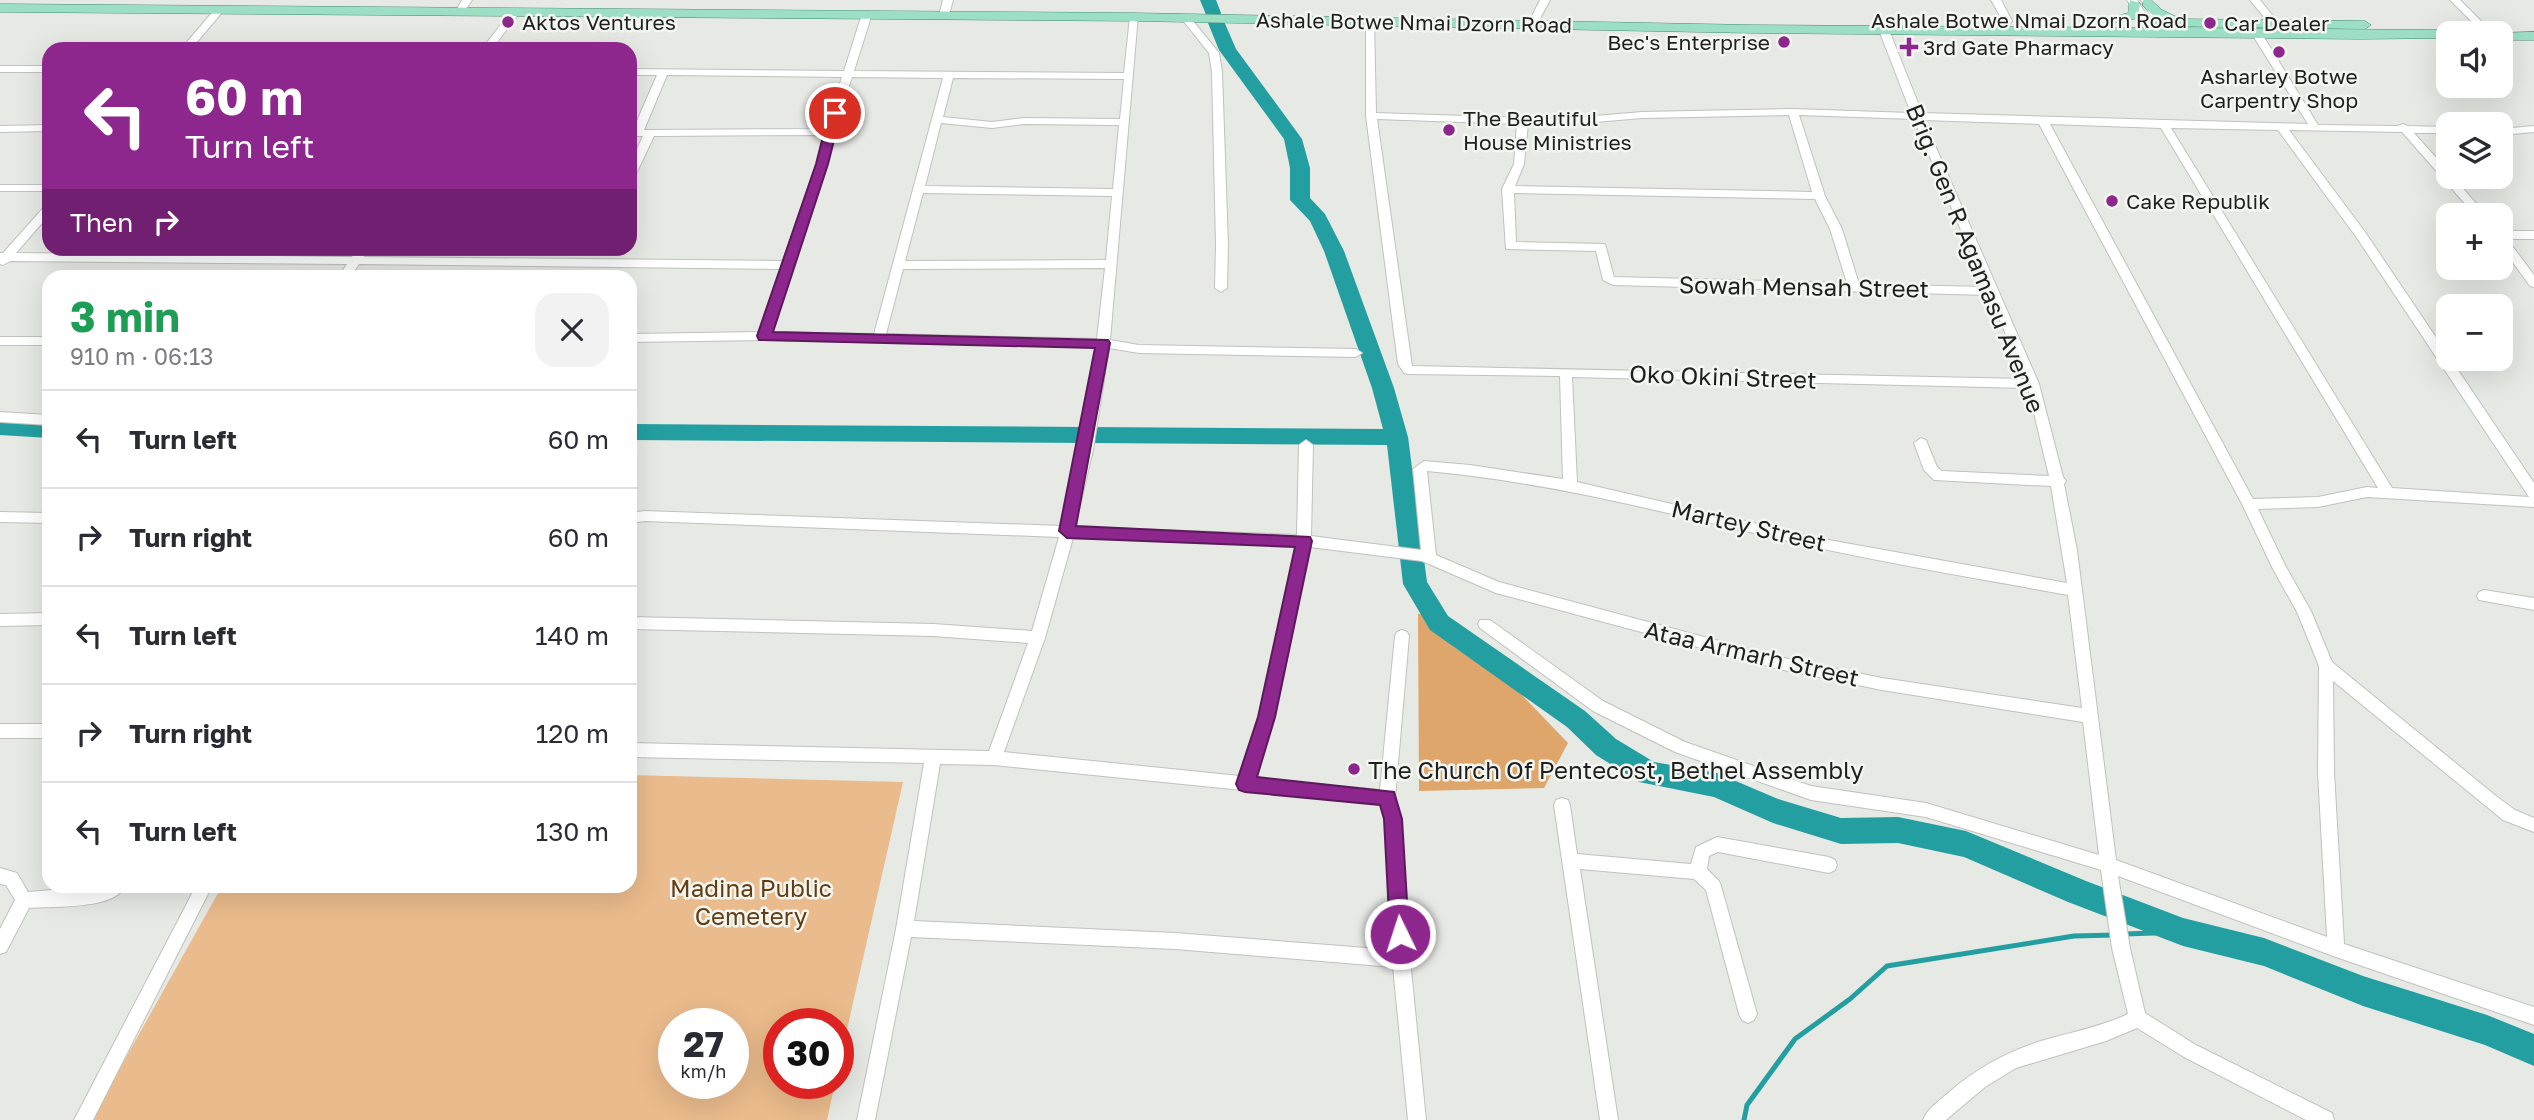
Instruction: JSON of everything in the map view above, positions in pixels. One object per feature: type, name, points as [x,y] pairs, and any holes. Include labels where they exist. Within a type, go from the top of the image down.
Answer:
[{"type":"main road","points":[[2113,21],[2134,15],[2140,2],[2163,15],[2185,21]]},
{"type":"main road","name":"Ashale Botwe Nmai Dzorn Road","points":[[0,8],[867,14],[1609,25],[2155,27],[2185,21],[2272,21],[2346,23],[2436,32]]},
{"type":"main road","name":"Ashale Botwe Nmai Dzorn Road","points":[[1882,25],[2113,21],[2155,27]]},
{"type":"main road","points":[[2155,27],[2257,34],[2436,33]]},
{"type":"main road","points":[[2513,36],[2534,36]]},
{"type":"street","points":[[460,12],[467,0]]},
{"type":"street","points":[[944,15],[948,0]]},
{"type":"street","points":[[1533,24],[1545,0]]},
{"type":"street","points":[[1996,0],[2007,21]]},
{"type":"street","points":[[2255,0],[2272,21]]},
{"type":"street","points":[[2455,0],[2476,21]]},
{"type":"street","points":[[2140,2],[2155,27]]},
{"type":"street","points":[[192,42],[219,10]]},
{"type":"street","points":[[492,42],[515,12]]},
{"type":"street","points":[[764,336],[822,164],[828,132],[867,14]]},
{"type":"street","points":[[994,758],[1027,676],[1038,638],[1067,531],[1090,421],[1103,343],[1135,17]]},
{"type":"street","points":[[1186,18],[1214,53],[1217,72],[1221,288]]},
{"type":"street","points":[[1369,20],[1371,116],[1560,122],[1642,115],[1793,112],[2164,125],[2436,129]]},
{"type":"street","name":"Brig. Gen R Agamasu Avenue","points":[[1882,25],[1917,115],[2033,384],[2059,481],[2109,870],[2121,948],[2138,1018]]},
{"type":"street","points":[[2257,34],[2314,126]]},
{"type":"street","points":[[0,69],[42,69]]},
{"type":"street","points":[[637,72],[1129,76]]},
{"type":"street","points":[[637,125],[663,72]]},
{"type":"street","points":[[879,338],[949,75]]},
{"type":"street","points":[[1793,112],[1819,196],[1836,229],[1854,286]]},
{"type":"street","name":"Oko Okini Street","points":[[1371,116],[1404,364],[1408,370],[2033,384]]},
{"type":"street","points":[[938,120],[992,125],[1024,121],[1124,122]]},
{"type":"street","points":[[1523,120],[1519,164],[1508,189],[1819,196]]},
{"type":"street","points":[[2042,120],[2249,504],[2280,569],[2304,611],[2326,666],[2326,772],[2336,949]]},
{"type":"street","points":[[2164,125],[2388,493]]},
{"type":"street","points":[[2281,127],[2361,235],[2534,494]]},
{"type":"street","points":[[2403,127],[2470,203]]},
{"type":"street","points":[[0,129],[42,128]]},
{"type":"street","points":[[2513,131],[2534,129]]},
{"type":"street","points":[[637,133],[828,132]]},
{"type":"street","points":[[637,161],[650,133]]},
{"type":"street","points":[[0,188],[42,188]]},
{"type":"street","points":[[919,188],[1118,193]]},
{"type":"street","name":"Sowah Mensah Street","points":[[1508,189],[1510,246],[1601,247],[1609,280],[1613,281],[1994,291]]},
{"type":"street","points":[[2,260],[42,216]]},
{"type":"street","points":[[2513,236],[2534,235]]},
{"type":"street","points":[[2513,253],[2534,283]]},
{"type":"street","points":[[349,270],[358,256]]},
{"type":"street","points":[[587,263],[590,256]]},
{"type":"street","points":[[2,260],[788,265]]},
{"type":"street","points":[[900,265],[1110,264]]},
{"type":"street","points":[[637,338],[879,338],[1103,343],[1152,349],[1356,353]]},
{"type":"street","points":[[0,341],[42,341]]},
{"type":"street","points":[[1566,372],[1570,486]]},
{"type":"street","points":[[0,417],[42,420]]},
{"type":"street","points":[[1921,443],[1931,470],[1939,475],[2059,481]]},
{"type":"street","points":[[1245,784],[1267,717],[1304,541],[1306,445]]},
{"type":"street","name":"Martey Street","points":[[1426,557],[1420,469],[1424,466],[1507,474],[1644,500],[1790,536],[2074,590]]},
{"type":"street","points":[[2249,504],[2318,502],[2367,492],[2534,502]]},
{"type":"street","points":[[0,517],[42,518]]},
{"type":"street","name":"Ataa Armarh Street","points":[[637,517],[1304,541],[1398,552],[1426,557],[1496,587],[1779,663],[1882,684],[2089,716]]},
{"type":"street","points":[[2484,596],[2534,604]]},
{"type":"street","points":[[0,620],[42,619]]},
{"type":"street","points":[[637,623],[933,630],[1038,638]]},
{"type":"street","points":[[1485,624],[1598,706],[1680,747],[1811,793],[1926,810],[2534,1016]]},
{"type":"street","points":[[1402,636],[1387,798],[1393,819],[1401,958],[1417,1120]]},
{"type":"street","points":[[2326,666],[2490,801],[2509,815],[2534,825]]},
{"type":"street","points":[[0,731],[42,731]]},
{"type":"street","points":[[637,750],[994,758],[1387,798]]},
{"type":"street","points":[[866,1120],[904,929],[933,757]]},
{"type":"street","points":[[1562,805],[1609,1120]]},
{"type":"street","points":[[1699,872],[1702,852],[1717,844],[1829,865]]},
{"type":"street","points":[[1571,861],[1699,872],[1713,886],[1748,1014]]},
{"type":"street","points":[[0,877],[11,878],[24,900]]},
{"type":"street","points":[[24,900],[105,893]]},
{"type":"street","points":[[83,1120],[200,893]]},
{"type":"street","points":[[0,946],[24,900]]},
{"type":"street","points":[[904,929],[1175,941],[1401,958]]},
{"type":"street","points":[[1932,1120],[1981,1077],[2011,1061],[2068,1042],[2099,1037],[2138,1018],[2190,1051],[2325,1120]]},
{"type":"green space","name":"Madina Public Cemetery","points":[[637,775],[903,782],[852,1008],[763,1008],[763,1099],[832,1099],[827,1120],[91,1120],[218,893],[637,893]]},
{"type":"shaded area","points":[[1425,613],[1451,645],[1515,688],[1568,743],[1544,788],[1419,791],[1418,614]]},
{"type":"waterway","points":[[1208,0],[1213,13]]},
{"type":"waterway","points":[[1217,23],[1228,50],[1293,139],[1300,168],[1300,200],[1318,218],[1334,251],[1383,388],[1396,437]]},
{"type":"waterway","points":[[0,427],[42,430]]},
{"type":"waterway","points":[[637,432],[1396,437]]},
{"type":"waterway","points":[[1396,437],[1415,584],[1439,623],[1576,719],[1606,747],[1649,773],[1717,785],[1773,810],[1841,831],[1898,830],[1966,844],[2078,892],[2183,932],[2264,952],[2363,991],[2487,1030],[2534,1050]]},
{"type":"waterway","points":[[2125,934],[2183,932]]},
{"type":"waterway","points":[[1744,1120],[1747,1105],[1795,1039],[1850,999],[1887,966],[2074,936],[2116,935]]},
{"type":"place","name":"Aktos Ventures","points":[[508,22]]},
{"type":"place","name":"Car Dealer","points":[[2210,23]]},
{"type":"place","name":"Bec's Enterprise","points":[[1784,42]]},
{"type":"place","name":"3rd Gate Pharmacy","points":[[1909,47]]},
{"type":"place","name":"Asharley Botwe Carpentry Shop","points":[[2279,52]]},
{"type":"place","name":"The Beautiful House Ministries","points":[[1449,130]]},
{"type":"place","name":"Cake Republik","points":[[2112,201]]},
{"type":"place","name":"The Church Of Pentecost, Bethel Assembly","points":[[1354,769]]},
{"type":"route","points":[[835,113],[822,164],[764,336],[1103,343],[1067,531],[1304,541],[1267,717],[1245,784],[1387,798],[1393,819],[1400,934]]}]
